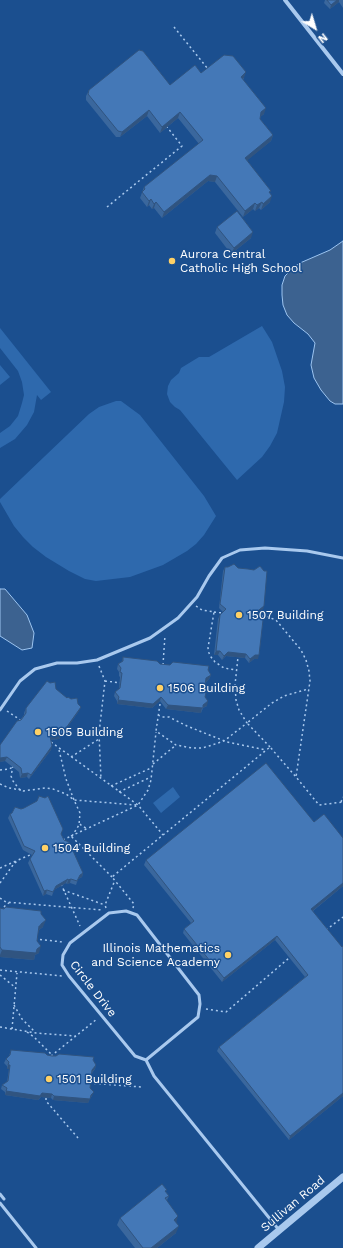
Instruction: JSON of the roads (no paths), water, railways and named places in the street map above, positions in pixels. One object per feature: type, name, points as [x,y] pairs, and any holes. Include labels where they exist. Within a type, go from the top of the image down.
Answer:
[{"type":"street","points":[[285,0],[343,74]]},
{"type":"street","name":"Sullivan Road","points":[[258,1248],[343,1177]]},
{"type":"lane","points":[[1,708],[20,681],[35,669],[56,663],[77,663],[97,660],[150,638],[178,618],[192,603],[222,558],[240,550],[266,548],[307,552],[343,558]]},
{"type":"lane","name":"Circle Drive","points":[[126,911],[137,915],[199,995],[200,1004],[198,1017],[146,1060],[135,1056],[101,1016],[62,965],[63,955],[70,943],[109,913],[126,911]]},
{"type":"lane","points":[[146,1060],[154,1076],[280,1230]]},
{"type":"lane","points":[[0,1194],[4,1199]]},
{"type":"lane","points":[[0,1203],[36,1248]]},
{"type":"place","name":"Aurora Central Catholic High School","points":[[172,261]]},
{"type":"place","name":"1507 Building","points":[[239,615]]},
{"type":"place","name":"1506 Building","points":[[160,688]]},
{"type":"place","name":"1505 Building","points":[[38,732]]},
{"type":"place","name":"1504 Building","points":[[45,848]]},
{"type":"place","name":"Illinois Mathematics and Science Academy","points":[[228,955]]},
{"type":"place","name":"1501 Building","points":[[49,1079]]}]
